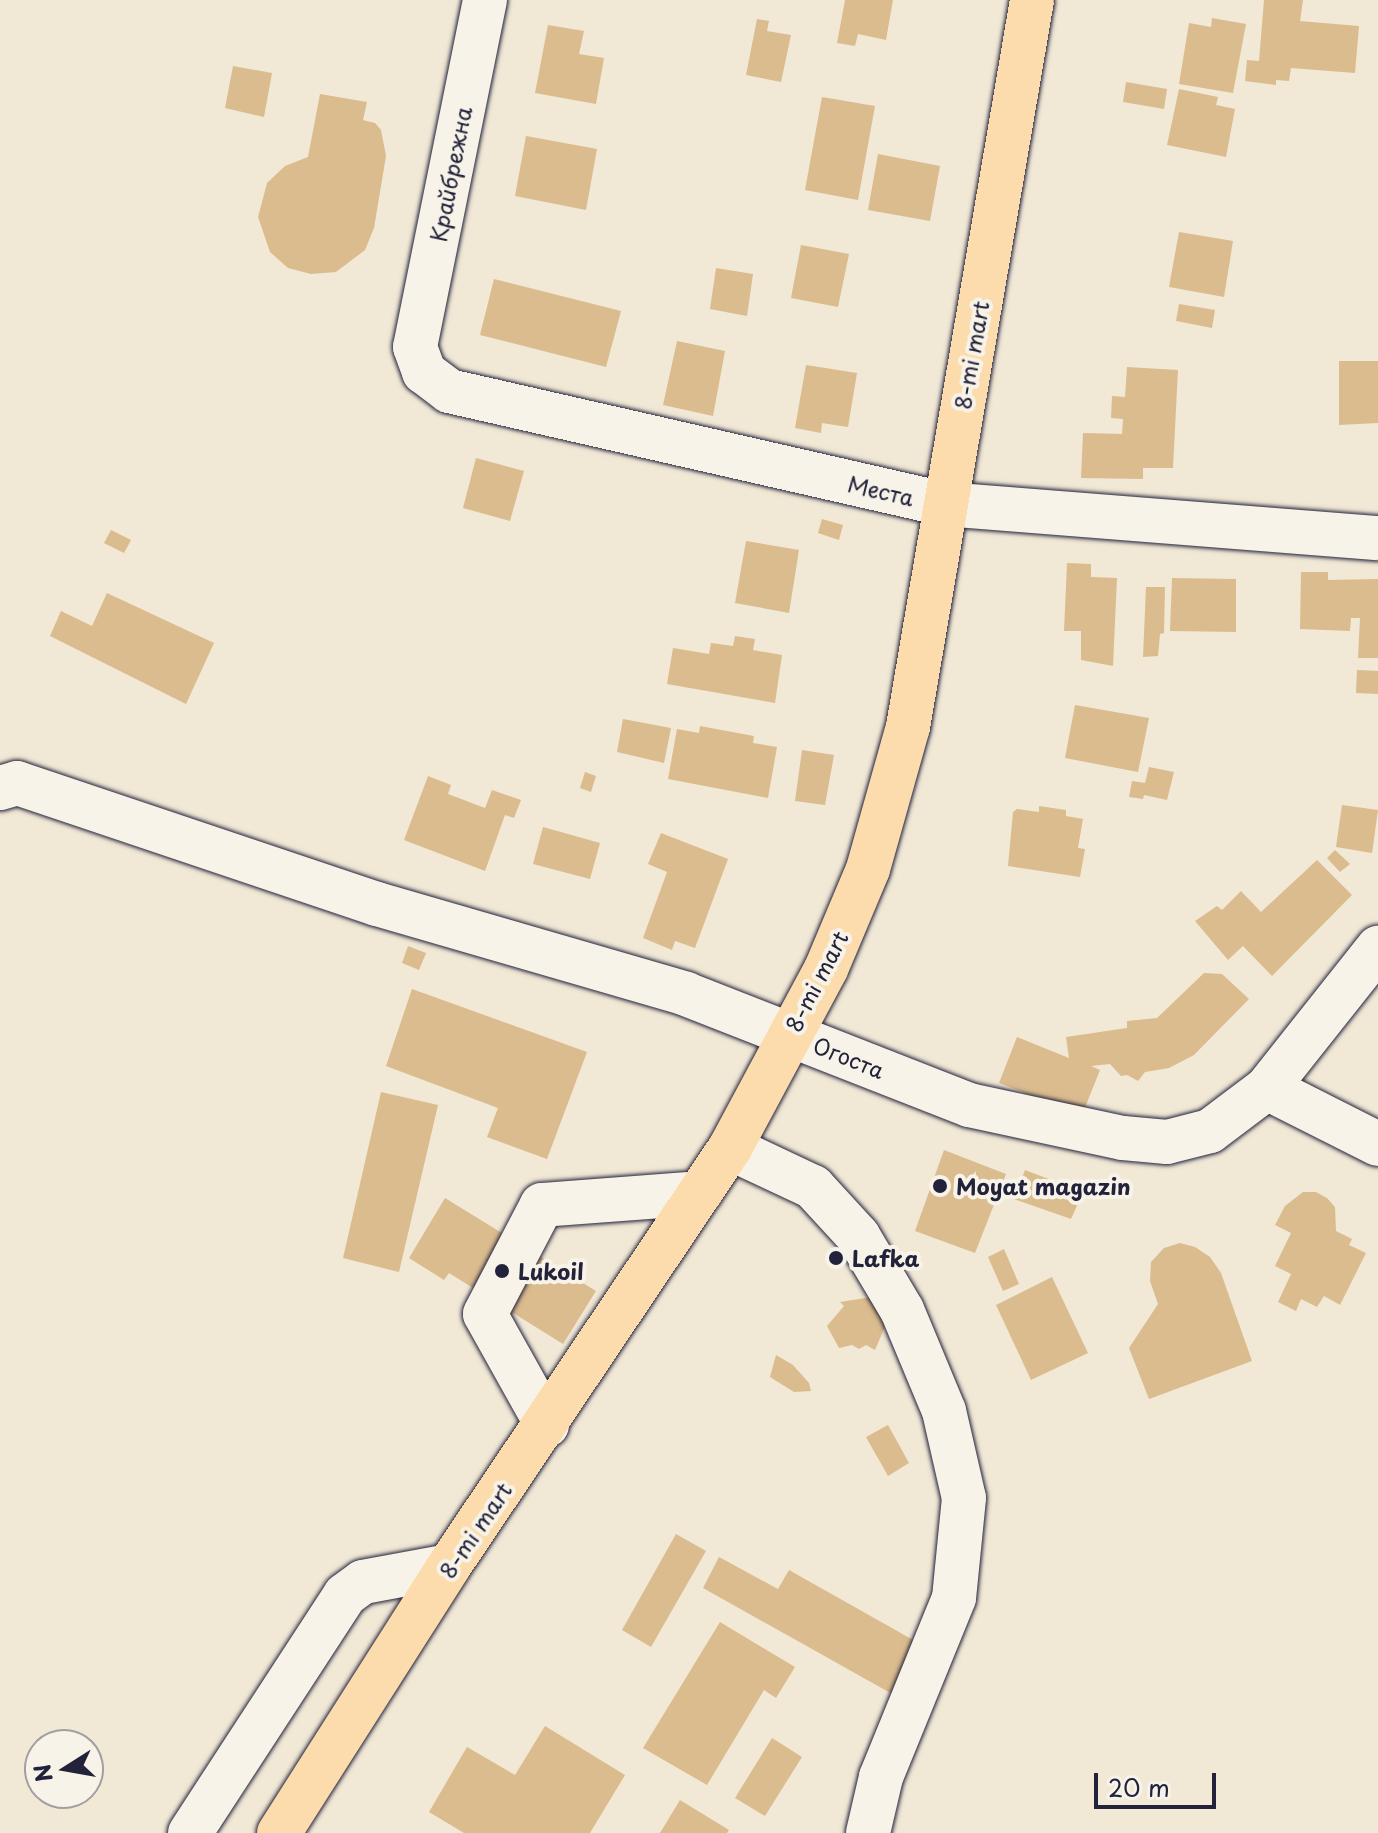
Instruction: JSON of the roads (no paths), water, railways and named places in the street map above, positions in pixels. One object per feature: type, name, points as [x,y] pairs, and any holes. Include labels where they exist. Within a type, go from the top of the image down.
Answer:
[{"type":"main road","name":"8-mi mart","points":[[279,1833],[449,1566],[547,1425],[730,1148],[826,969],[868,869],[908,727],[1032,0]]},
{"type":"street","name":"Крайбрежна","points":[[415,347],[485,0]]},
{"type":"street","name":"Места","points":[[415,347],[424,372],[449,391],[944,504],[1378,538]]},
{"type":"street","name":"Огоста","points":[[0,788],[17,783],[377,904],[686,994],[969,1105],[1123,1138],[1167,1142],[1210,1131],[1267,1088],[1378,948]]},
{"type":"street","points":[[1267,1088],[1378,1144]]},
{"type":"street","points":[[730,1148],[813,1187],[858,1236],[902,1310],[944,1411],[964,1498],[954,1598],[881,1777],[868,1833]]},
{"type":"street","points":[[547,1425],[485,1314],[542,1205],[700,1193]]},
{"type":"street","points":[[190,1833],[345,1595],[363,1582],[449,1566]]},
{"type":"place","name":"Moyat magazin","points":[[940,1186]]},
{"type":"place","name":"Lafka","points":[[836,1258]]},
{"type":"place","name":"Lukoil","points":[[502,1271]]}]
